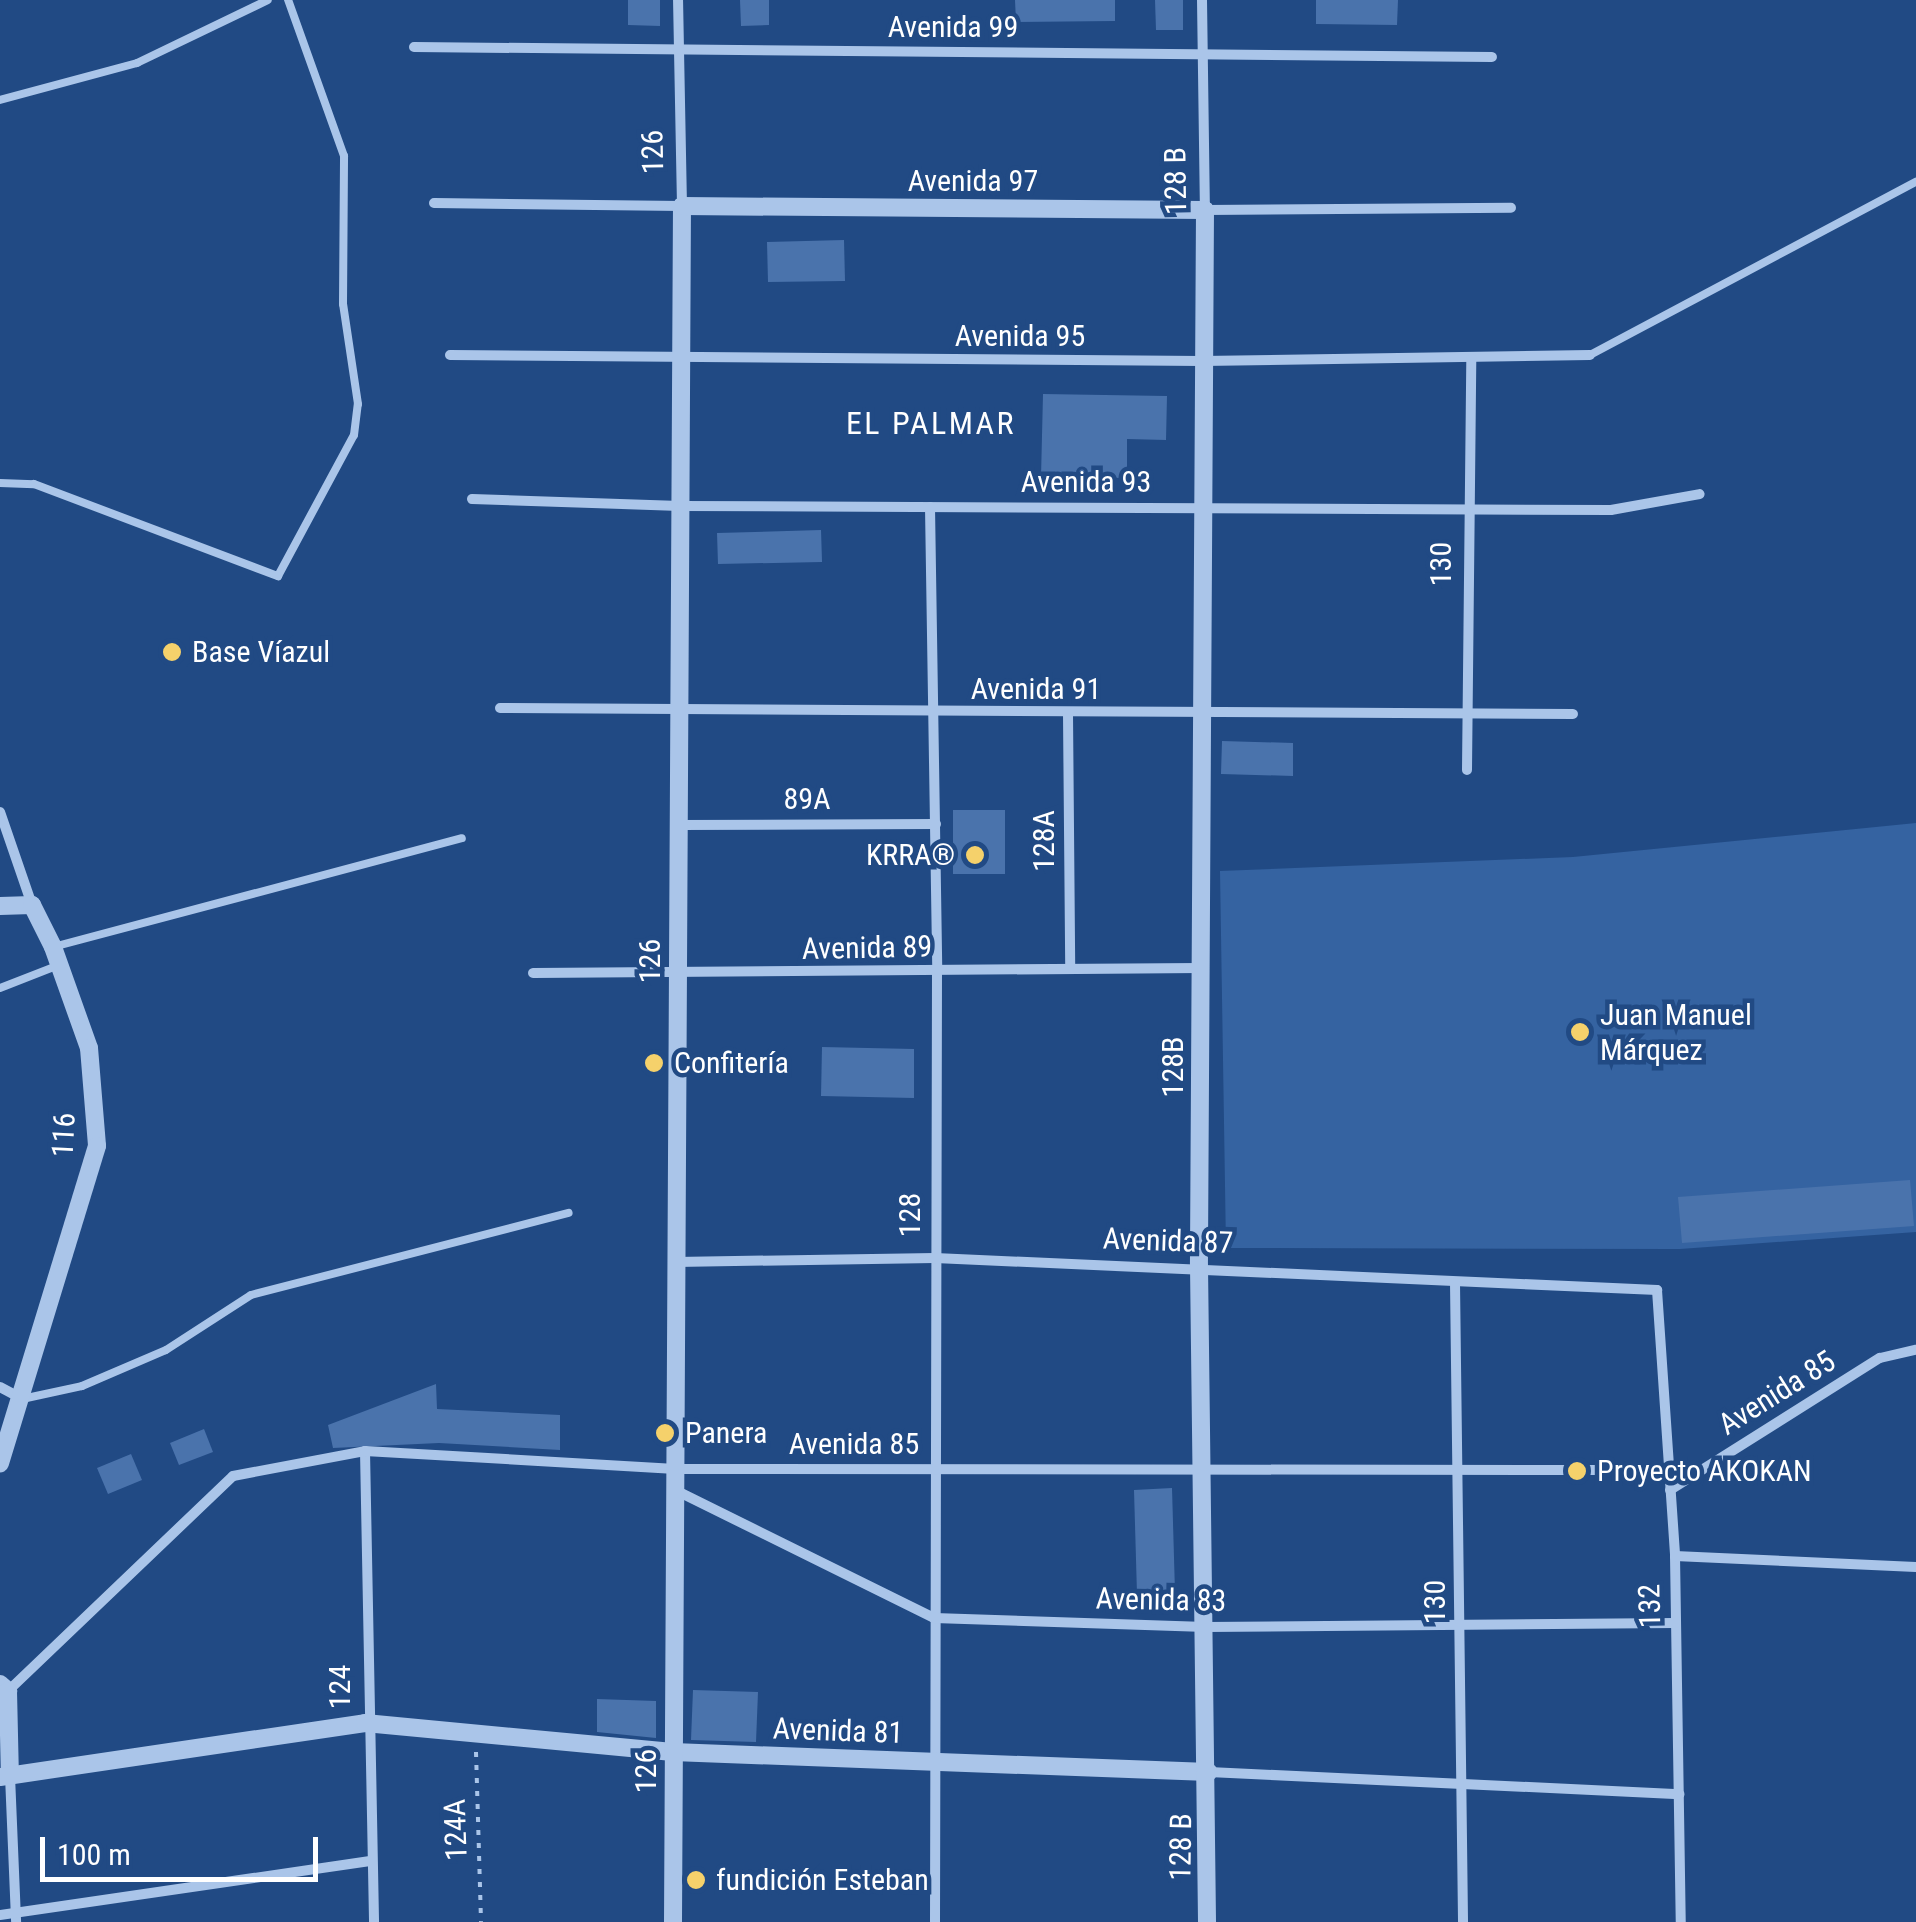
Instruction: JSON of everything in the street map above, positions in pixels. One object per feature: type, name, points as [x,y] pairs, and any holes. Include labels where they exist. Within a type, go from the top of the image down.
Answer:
[{"type":"street","name":"126","points":[[673,1922],[682,206],[678,0]]},
{"type":"street","name":"128 B","points":[[1202,0],[1202,361]]},
{"type":"street","name":"Avenida 99","points":[[414,47],[1492,56]]},
{"type":"street","name":"Avenida 97","points":[[434,203],[1205,210],[1511,208]]},
{"type":"street","name":"Avenida 95","points":[[450,354],[681,360],[1202,361],[1590,355]]},
{"type":"street","name":"130","points":[[1467,770],[1471,358]]},
{"type":"street","name":"128B","points":[[1202,361],[1200,1266],[1209,1772]]},
{"type":"street","name":"Avenida 93","points":[[472,499],[680,506],[1611,510],[1700,494]]},
{"type":"street","name":"128","points":[[930,507],[936,824],[935,1258],[939,1468],[932,1762],[935,1922]]},
{"type":"street","name":"Avenida 91","points":[[500,708],[679,714],[1573,714]]},
{"type":"street","name":"128A","points":[[1068,714],[1070,968]]},
{"type":"street","name":"116","points":[[0,812],[88,1048],[98,1146],[0,1464]]},
{"type":"street","name":"89A","points":[[679,825],[936,824]]},
{"type":"street","points":[[0,906],[32,905]]},
{"type":"street","name":"Avenida 89","points":[[533,974],[1201,968]]},
{"type":"street","name":"Avenida 87","points":[[676,1262],[935,1258],[1200,1266],[1455,1283],[1657,1290]]},
{"type":"street","name":"130","points":[[1455,1283],[1462,1922]]},
{"type":"street","name":"132","points":[[1657,1290],[1675,1556],[1681,1922]]},
{"type":"street","name":"Avenida 85","points":[[1670,1490],[1880,1358],[1916,1350]]},
{"type":"street","points":[[0,1387],[22,1399]]},
{"type":"street","name":"Avenida 85","points":[[4,1688],[233,1476],[365,1452],[675,1470],[939,1468],[1204,1474],[1669,1470]]},
{"type":"street","name":"124","points":[[365,1452],[365,1723],[374,1922]]},
{"type":"street","name":"Avenida 83","points":[[675,1490],[934,1618],[1206,1627],[1675,1623]]},
{"type":"street","points":[[1675,1556],[1916,1567]]},
{"type":"street","points":[[4,1688],[5,1777],[16,1917]]},
{"type":"street","name":"Avenida 81","points":[[5,1777],[365,1723],[674,1752],[1460,1780],[1680,1794]]},
{"type":"street","name":"128 B","points":[[1207,1922],[1209,1772]]},
{"type":"street","points":[[0,1915],[16,1917],[370,1861]]},
{"type":"lane","points":[[0,100],[137,63],[268,0]]},
{"type":"lane","points":[[0,483],[34,484],[278,576],[354,435],[358,404],[343,304],[344,156],[288,0]]},
{"type":"lane","points":[[1590,355],[1916,182]]},
{"type":"lane","points":[[0,988],[56,956],[462,838]]},
{"type":"lane","points":[[22,1399],[82,1386],[166,1350],[251,1295],[570,1213]]},
{"type":"path","name":"124A","points":[[476,1736],[481,1922]]},
{"type":"shaded area","name":"Juan Manuel Márquez","points":[[1916,823],[1916,1232],[1680,1249],[1226,1248],[1220,871],[1573,857]]},
{"type":"building","points":[[628,0],[660,0],[660,26],[628,25]]},
{"type":"building","points":[[740,0],[769,0],[769,25],[741,26]]},
{"type":"building","points":[[1015,0],[1115,0],[1115,21],[1016,22]]},
{"type":"building","points":[[1155,0],[1183,0],[1183,30],[1156,30]]},
{"type":"building","points":[[1316,0],[1398,0],[1397,25],[1316,24]]},
{"type":"building","points":[[844,240],[845,281],[768,282],[767,242]]},
{"type":"building","points":[[1043,394],[1167,396],[1166,440],[1127,439],[1127,478],[1041,477]]},
{"type":"building","points":[[821,530],[822,562],[718,564],[717,533]]},
{"type":"building","points":[[1222,741],[1293,743],[1293,776],[1221,774]]},
{"type":"building","points":[[953,810],[1005,810],[1005,874],[953,874]]},
{"type":"building","points":[[822,1047],[914,1049],[914,1098],[821,1096]]},
{"type":"building","points":[[1910,1180],[1914,1226],[1682,1243],[1678,1197]]},
{"type":"building","points":[[436,1384],[437,1409],[560,1415],[560,1450],[439,1443],[333,1448],[328,1425]]},
{"type":"building","points":[[204,1429],[213,1452],[179,1465],[170,1443]]},
{"type":"building","points":[[131,1454],[142,1480],[108,1494],[97,1468]]},
{"type":"building","points":[[1172,1488],[1175,1592],[1137,1594],[1134,1490]]},
{"type":"building","points":[[693,1690],[758,1692],[756,1742],[691,1740]]},
{"type":"building","points":[[597,1699],[656,1701],[656,1738],[597,1732]]},
{"type":"place","name":"Base Víazul","points":[[172,652]]},
{"type":"place","name":"KRRA®","points":[[975,855]]},
{"type":"place","name":"Juan Manuel Márquez","points":[[1580,1032]]},
{"type":"place","name":"Confitería","points":[[654,1063]]},
{"type":"place","name":"Panera","points":[[665,1433]]},
{"type":"place","name":"Proyecto AKOKAN","points":[[1577,1471]]},
{"type":"place","name":"fundición Esteban","points":[[696,1880]]},
{"type":"district","name":"EL PALMAR","points":[[931,423]]}]
